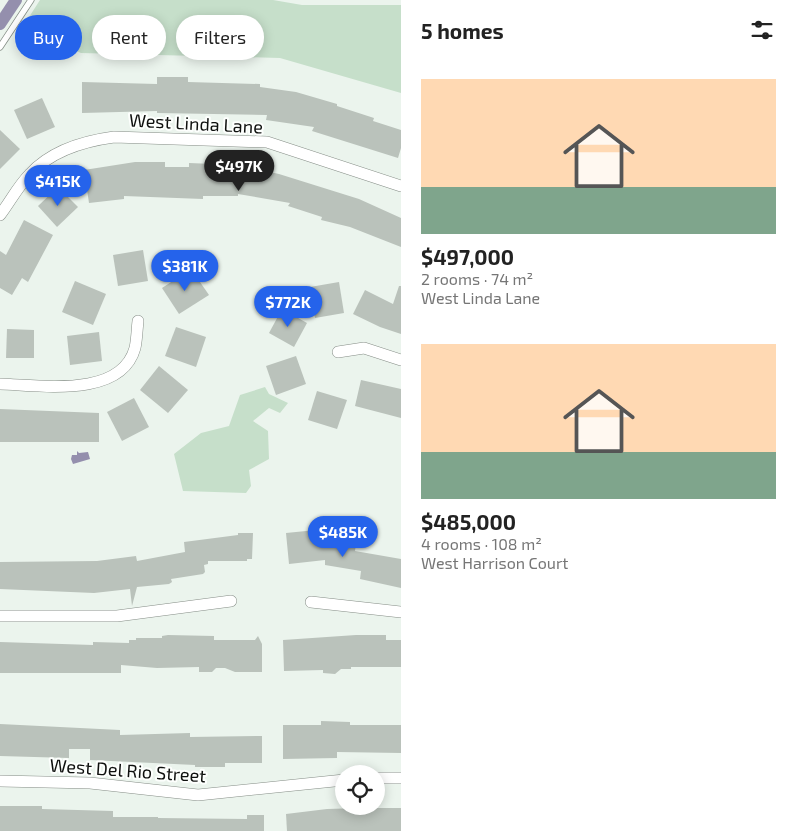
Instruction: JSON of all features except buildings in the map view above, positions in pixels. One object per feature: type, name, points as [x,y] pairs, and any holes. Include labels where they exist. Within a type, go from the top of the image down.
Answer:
[{"type":"street","name":"West Linda Lane","points":[[0,215],[30,173],[51,158],[73,146],[93,139],[114,136],[267,142],[401,186]]},
{"type":"street","points":[[0,384],[82,386],[107,380],[123,368],[135,349],[138,321]]},
{"type":"street","points":[[338,352],[364,348],[401,360]]},
{"type":"street","points":[[0,616],[117,616],[231,601]]},
{"type":"street","points":[[311,602],[401,612]]},
{"type":"street","points":[[385,778],[401,778]]},
{"type":"street","name":"West Del Rio Street","points":[[0,781],[90,783],[198,795],[335,781]]},
{"type":"lane","points":[[0,47],[32,0]]},
{"type":"green space","points":[[40,0],[273,0],[302,5],[401,5],[401,93],[280,58],[264,58],[264,15],[176,15],[176,55],[166,55],[166,15],[92,15],[92,53],[82,53],[82,15],[30,15]]},
{"type":"green space","points":[[265,387],[269,394],[288,403],[280,413],[269,408],[253,421],[268,431],[269,459],[249,470],[251,486],[246,493],[183,491],[174,454],[201,433],[229,426],[240,395]]},
{"type":"shaded area","points":[[77,451],[79,453],[88,452],[90,459],[73,464],[72,455],[77,455]]},
{"type":"waterway","points":[[0,24],[16,0]]}]
